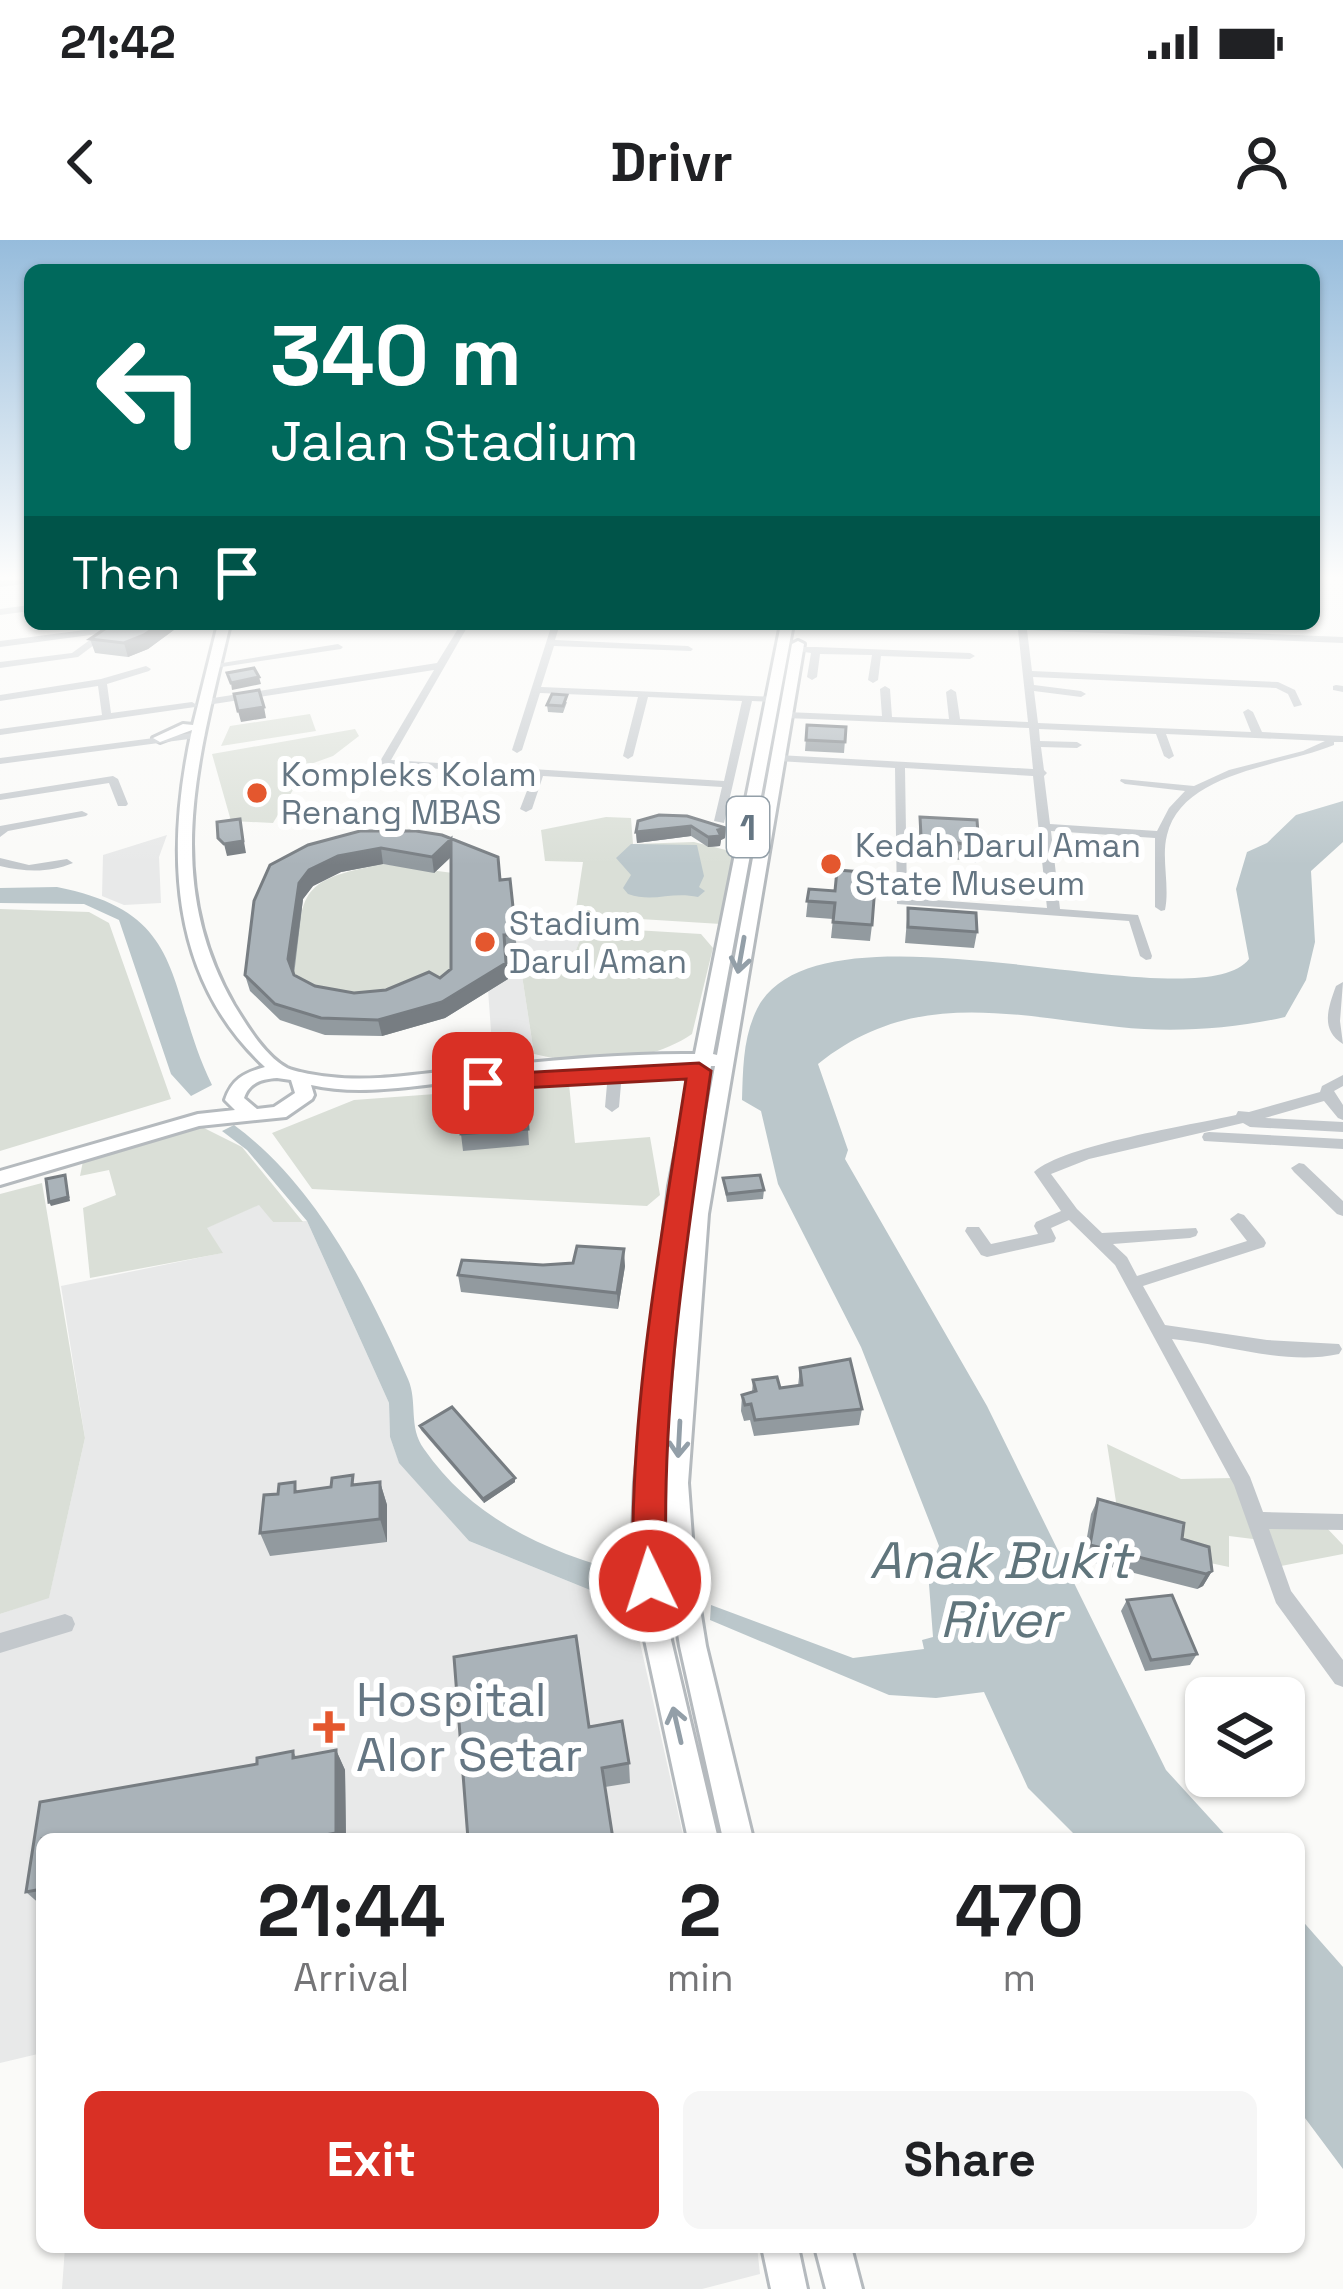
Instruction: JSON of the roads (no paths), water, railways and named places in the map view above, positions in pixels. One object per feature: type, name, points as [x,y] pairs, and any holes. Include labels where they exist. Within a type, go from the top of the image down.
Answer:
[{"type":"main road","points":[[204,674],[167,843],[168,896],[188,966],[247,1063],[234,1100],[253,1114]]},
{"type":"main road","points":[[199,703],[211,674]]},
{"type":"main road","name":"1","points":[[737,1833],[693,1646],[676,1526],[685,1339],[711,1066],[707,1030],[778,674]]},
{"type":"main road","name":"1","points":[[702,1833],[658,1640],[646,1535],[659,1338],[793,674]]},
{"type":"main road","points":[[160,738],[190,736]]},
{"type":"main road","points":[[190,736],[179,844],[183,904],[195,944],[229,1011],[261,1058],[307,1088],[299,1103]]},
{"type":"main road","points":[[0,1168],[189,1112],[243,1082],[289,1073],[341,1084],[651,1058],[673,1052],[707,1030]]},
{"type":"main road","points":[[651,1058],[711,1066]]},
{"type":"main road","points":[[0,1178],[197,1120],[279,1113],[299,1103],[346,1094],[711,1066]]},
{"type":"main road","points":[[781,2253],[789,2289]]},
{"type":"main road","points":[[835,2253],[844,2289]]},
{"type":"street","points":[[0,698],[130,674]]},
{"type":"street","points":[[0,732],[390,674]]},
{"type":"street","points":[[434,674],[383,758],[391,765],[728,784]]},
{"type":"street","points":[[517,750],[541,674]]},
{"type":"street","points":[[872,680],[873,674]]},
{"type":"street","points":[[1054,912],[1030,674],[1174,686],[1278,685],[1292,692],[1297,705]]},
{"type":"street","points":[[102,682],[107,717]]},
{"type":"street","points":[[1031,688],[1081,694]]},
{"type":"street","points":[[885,689],[887,720]]},
{"type":"street","points":[[536,690],[774,699]]},
{"type":"street","points":[[951,692],[955,723]]},
{"type":"street","points":[[628,756],[644,694]]},
{"type":"street","points":[[720,821],[748,698]]},
{"type":"street","points":[[1248,712],[1258,736]]},
{"type":"street","points":[[786,715],[1337,739]]},
{"type":"street","points":[[1160,732],[1169,756]]},
{"type":"street","points":[[0,761],[160,738]]},
{"type":"street","points":[[1161,907],[1161,835],[1172,806],[1194,789],[1337,739]]},
{"type":"street","points":[[1038,744],[1077,745]]},
{"type":"street","points":[[778,758],[1042,773]]},
{"type":"street","points":[[900,764],[901,901],[1134,918],[1146,956]]},
{"type":"street","points":[[526,809],[538,773]]},
{"type":"street","points":[[0,797],[113,779],[122,804]]},
{"type":"street","points":[[1125,781],[1194,789]]},
{"type":"street","points":[[23,793],[25,824]]},
{"type":"street","points":[[0,834],[25,824],[82,814]]},
{"type":"street","points":[[1048,827],[1161,835]]},
{"type":"street","points":[[0,862],[29,869],[67,863]]},
{"type":"street","points":[[1343,986],[1333,1029],[1343,1040]]},
{"type":"street","points":[[612,1107],[615,1073]]},
{"type":"street","points":[[1325,1125],[1342,1114],[1327,1089],[1343,1080]]},
{"type":"street","points":[[1327,1095],[1178,1136],[1046,1165],[1042,1176],[1071,1214],[1116,1253],[1162,1331],[1258,1520],[1283,1596],[1343,1677]]},
{"type":"street","points":[[1247,1118],[1343,1127]]},
{"type":"street","points":[[1247,1118],[1259,1139]]},
{"type":"street","points":[[1209,1137],[1343,1144]]},
{"type":"street","points":[[1299,1168],[1343,1210]]},
{"type":"street","points":[[973,1231],[987,1251],[1048,1238],[1042,1226],[1071,1214]]},
{"type":"street","points":[[1134,1283],[1258,1244],[1238,1219]]},
{"type":"street","points":[[1097,1239],[1190,1232]]},
{"type":"street","points":[[1162,1331],[1204,1335],[1270,1351],[1333,1349]]},
{"type":"street","points":[[1258,1520],[1343,1522]]},
{"type":"street","points":[[0,1643],[65,1624]]},
{"type":"water","name":"Anak Bukit River","points":[[1343,801],[1343,842],[1311,871],[1315,942],[1306,980],[1285,1017],[1224,1027],[1160,1030],[963,1012],[890,1024],[818,1064],[848,1150],[845,1159],[987,1406],[1166,1770],[1185,1797],[1191,1797],[1224,1833],[1073,1833],[1028,1788],[984,1692],[936,1698],[889,1695],[710,1620],[711,1605],[853,1658],[924,1649],[922,1640],[933,1637],[928,1571],[939,1546],[861,1347],[778,1184],[761,1111],[742,1100],[749,1031],[757,1009],[794,974],[853,959],[926,957],[1158,978],[1215,976],[1249,959],[1236,889],[1247,852],[1267,843],[1296,815]]},
{"type":"water","points":[[631,844],[697,845],[704,876],[699,887],[705,891],[698,897],[628,894],[623,888],[631,875],[616,858]]},
{"type":"water","points":[[57,887],[100,899],[131,915],[152,935],[177,986],[212,1085],[191,1096],[171,1074],[119,920],[84,904],[0,903],[0,888]]},
{"type":"water","points":[[234,1125],[290,1177],[337,1240],[408,1379],[419,1441],[444,1474],[515,1530],[541,1544],[629,1574],[632,1607],[469,1541],[399,1463],[390,1437],[389,1403],[307,1221],[247,1150],[222,1131]]},
{"type":"water","points":[[1305,1924],[1343,1967],[1343,2169],[1305,2118]]},
{"type":"place","name":"Kompleks Kolam Renang MBAS","points":[[257,793]]},
{"type":"place","name":"Kedah Darul Aman State Museum","points":[[831,864]]},
{"type":"place","name":"Stadium Darul Aman","points":[[485,942]]},
{"type":"place","name":"Hospital Alor Setar","points":[[329,1727]]}]
